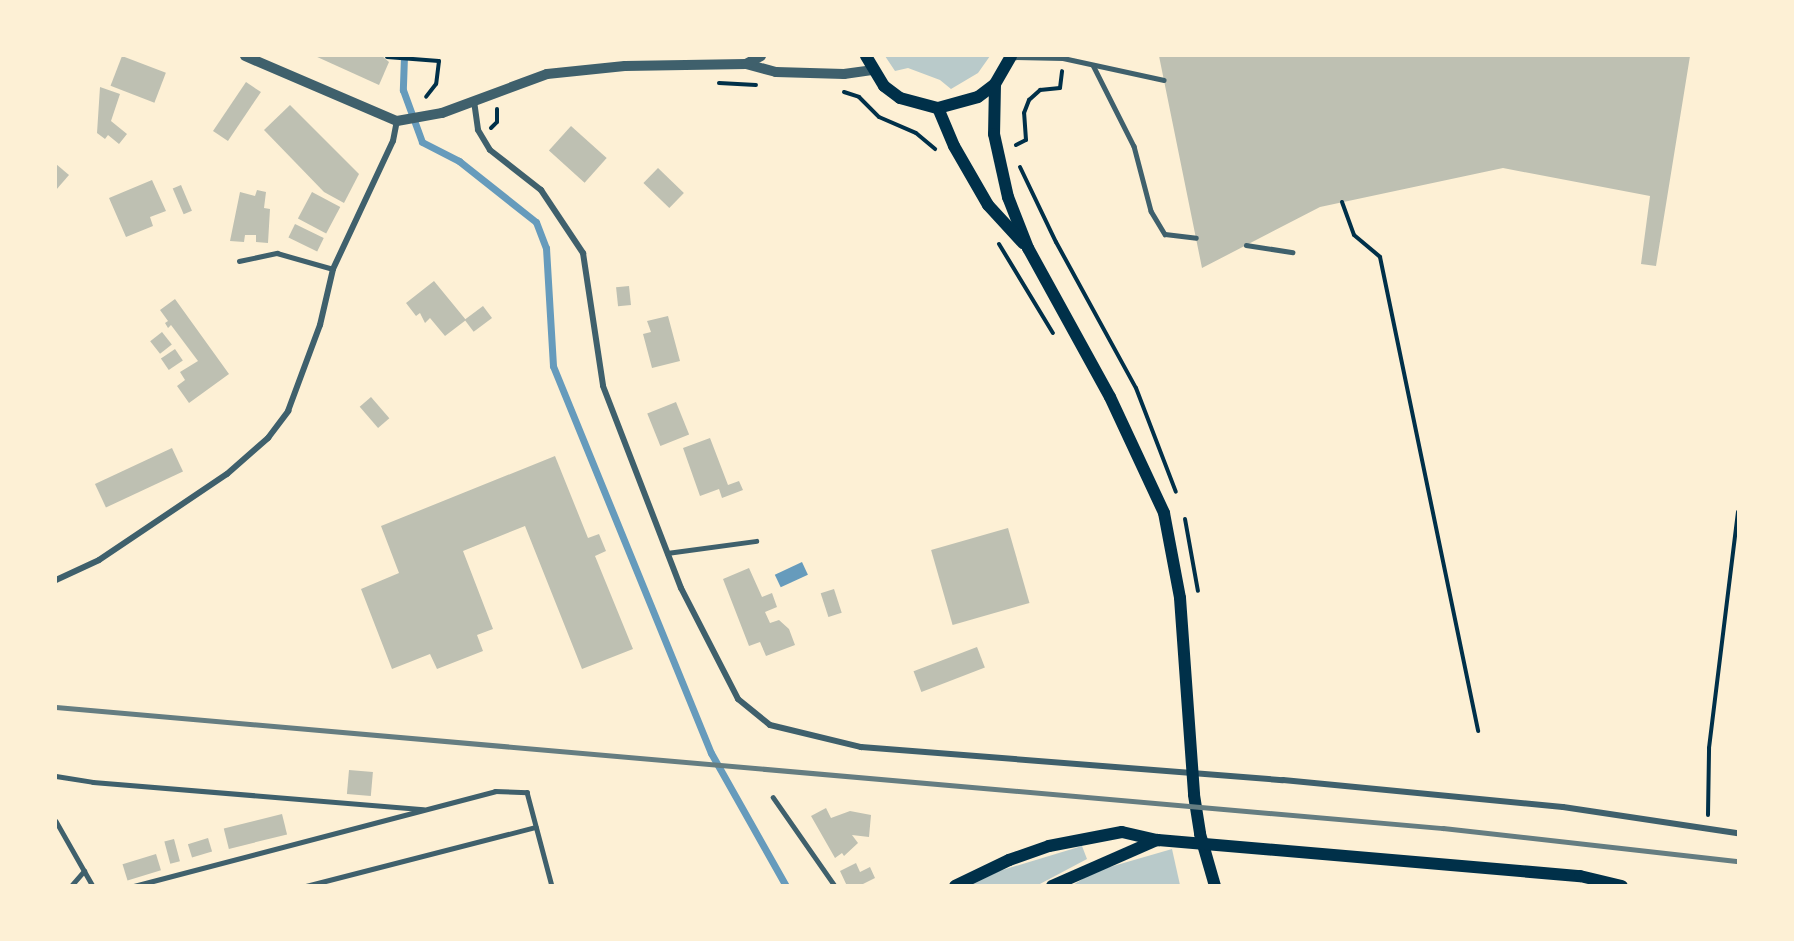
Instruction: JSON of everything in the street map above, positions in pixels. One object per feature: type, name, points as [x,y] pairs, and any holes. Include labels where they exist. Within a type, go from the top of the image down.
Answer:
[{"type":"main road","points":[[866,56],[872,70],[900,98],[938,108],[978,97],[995,84],[1011,56]]},
{"type":"main road","points":[[995,84],[993,118],[999,168],[1028,248],[1110,397],[1164,513],[1180,598],[1195,805],[1208,867],[1215,885]]},
{"type":"main road","points":[[938,108],[954,146],[988,205],[1028,248]]},
{"type":"main road","points":[[955,885],[1049,846],[1122,832],[1158,840],[1568,874],[1615,885]]},
{"type":"main road","points":[[1052,885],[1158,840]]},
{"type":"street","points":[[245,56],[397,121],[430,116],[547,74],[625,66],[746,64],[776,72],[844,74],[872,70]]},
{"type":"street","points":[[746,64],[761,56]]},
{"type":"street","points":[[474,100],[478,130],[490,150],[541,190],[565,221],[583,254],[603,386],[667,553],[681,588],[738,699],[770,725],[861,747],[1283,780],[1563,807],[1738,833]]},
{"type":"street","points":[[56,580],[109,554],[227,474],[268,438],[288,411],[320,325],[333,269],[393,141],[397,121]]},
{"type":"lane","points":[[1011,56],[1063,58],[1164,80]]},
{"type":"lane","points":[[1093,65],[1134,146],[1151,212],[1165,234],[1196,238]]},
{"type":"lane","points":[[1245,245],[1292,252]]},
{"type":"lane","points":[[240,261],[277,253],[333,269]]},
{"type":"lane","points":[[667,553],[756,541]]},
{"type":"lane","points":[[56,776],[93,782],[429,809]]},
{"type":"lane","points":[[134,885],[495,791],[526,792],[552,885]]},
{"type":"lane","points":[[772,797],[835,885]]},
{"type":"lane","points":[[56,824],[93,885]]},
{"type":"lane","points":[[306,885],[536,827]]},
{"type":"lane","points":[[71,885],[84,871]]},
{"type":"path","points":[[389,57],[439,61],[436,84],[430,96],[416,100]]},
{"type":"path","points":[[1017,154],[1016,143],[1026,140],[1024,113],[1029,100],[1041,90],[1060,88],[1063,58]]},
{"type":"path","points":[[713,83],[769,86]]},
{"type":"path","points":[[839,90],[859,97],[895,127],[915,133],[939,153]]},
{"type":"path","points":[[478,130],[494,127],[497,107],[507,104]]},
{"type":"path","points":[[1020,165],[1035,198]]},
{"type":"path","points":[[1342,202],[1354,235],[1380,257],[1478,730]]},
{"type":"path","points":[[998,242],[1059,343]]},
{"type":"path","points":[[1708,828],[1709,748],[1738,512]]},
{"type":"shaded area","points":[[885,56],[990,56],[978,73],[951,89],[940,80],[908,68],[895,71]]},
{"type":"shaded area","points":[[1082,846],[1087,859],[1038,885],[971,885],[999,871]]},
{"type":"shaded area","points":[[1172,849],[1180,885],[1071,886],[1096,871]]},
{"type":"water","points":[[802,562],[808,575],[781,587],[775,575]]},
{"type":"building","points":[[122,56],[166,73],[154,103],[111,86]]},
{"type":"building","points":[[315,56],[382,56],[389,62],[379,85]]},
{"type":"building","points":[[1159,56],[1690,56],[1656,266],[1641,264],[1650,196],[1503,168],[1320,207],[1202,268]]},
{"type":"building","points":[[246,82],[261,92],[228,141],[213,131]]},
{"type":"building","points":[[100,87],[120,94],[111,121],[127,134],[119,144],[108,135],[105,139],[97,133]]},
{"type":"building","points":[[290,105],[359,174],[344,203],[324,192],[264,130]]},
{"type":"building","points":[[571,126],[607,158],[585,183],[549,151]]},
{"type":"building","points":[[56,164],[69,175],[56,190]]},
{"type":"building","points":[[658,168],[684,193],[669,208],[643,183]]},
{"type":"building","points":[[152,180],[166,211],[150,217],[153,226],[126,237],[109,198]]},
{"type":"building","points":[[181,185],[192,211],[184,214],[173,189]]},
{"type":"building","points":[[257,190],[266,192],[264,208],[270,209],[268,243],[256,242],[256,235],[245,235],[244,242],[230,241],[240,192],[255,196]]},
{"type":"building","points":[[312,192],[340,207],[326,234],[298,218]]},
{"type":"building","points":[[295,224],[324,238],[317,252],[288,237]]},
{"type":"building","points":[[434,281],[466,320],[445,336],[430,318],[425,323],[420,313],[416,316],[406,303]]},
{"type":"building","points":[[629,286],[631,305],[618,306],[616,287]]},
{"type":"building","points":[[175,299],[229,374],[189,403],[177,386],[185,380],[180,372],[198,361],[171,325],[168,328],[165,323],[168,321],[160,310]]},
{"type":"building","points":[[483,306],[492,318],[474,332],[465,320]]},
{"type":"building","points":[[668,316],[680,361],[652,368],[643,334],[651,332],[647,321]]},
{"type":"building","points":[[162,332],[172,345],[160,354],[150,341]]},
{"type":"building","points":[[175,349],[183,361],[169,370],[161,359]]},
{"type":"building","points":[[371,397],[389,418],[378,428],[360,407]]},
{"type":"building","points":[[676,402],[689,434],[660,446],[647,414]]},
{"type":"building","points":[[710,438],[728,485],[739,481],[743,490],[722,498],[719,489],[700,496],[683,448]]},
{"type":"building","points":[[172,448],[183,472],[106,507],[95,484]]},
{"type":"building","points":[[555,456],[588,538],[599,534],[606,551],[595,556],[633,649],[582,669],[525,526],[463,551],[493,629],[477,635],[483,651],[437,669],[430,654],[392,669],[361,589],[399,573],[381,526]]},
{"type":"building","points":[[1008,528],[1029,603],[953,625],[931,550]]},
{"type":"building","points":[[749,568],[762,597],[772,593],[777,607],[765,612],[770,623],[779,620],[789,629],[795,645],[766,656],[760,642],[749,646],[723,579]]},
{"type":"building","points":[[834,589],[842,613],[828,617],[821,593]]},
{"type":"building","points":[[977,647],[985,668],[921,692],[914,671]]},
{"type":"building","points":[[349,770],[373,772],[371,796],[347,794]]},
{"type":"building","points":[[826,808],[831,818],[850,811],[871,815],[869,837],[852,835],[858,843],[844,856],[842,853],[835,858],[811,816]]},
{"type":"building","points":[[282,814],[287,834],[229,849],[224,829]]},
{"type":"building","points":[[208,838],[212,851],[192,858],[188,844]]},
{"type":"building","points":[[174,839],[180,861],[170,864],[164,842]]},
{"type":"building","points":[[156,854],[161,870],[127,880],[123,864]]},
{"type":"building","points":[[856,863],[860,872],[870,867],[875,878],[859,886],[847,886],[840,871]]},
{"type":"waterway","points":[[404,56],[403,90],[422,142],[459,161],[536,222],[546,248],[553,366],[711,753],[786,886]]},
{"type":"railway","points":[[56,707],[1443,828],[1738,861]]}]
